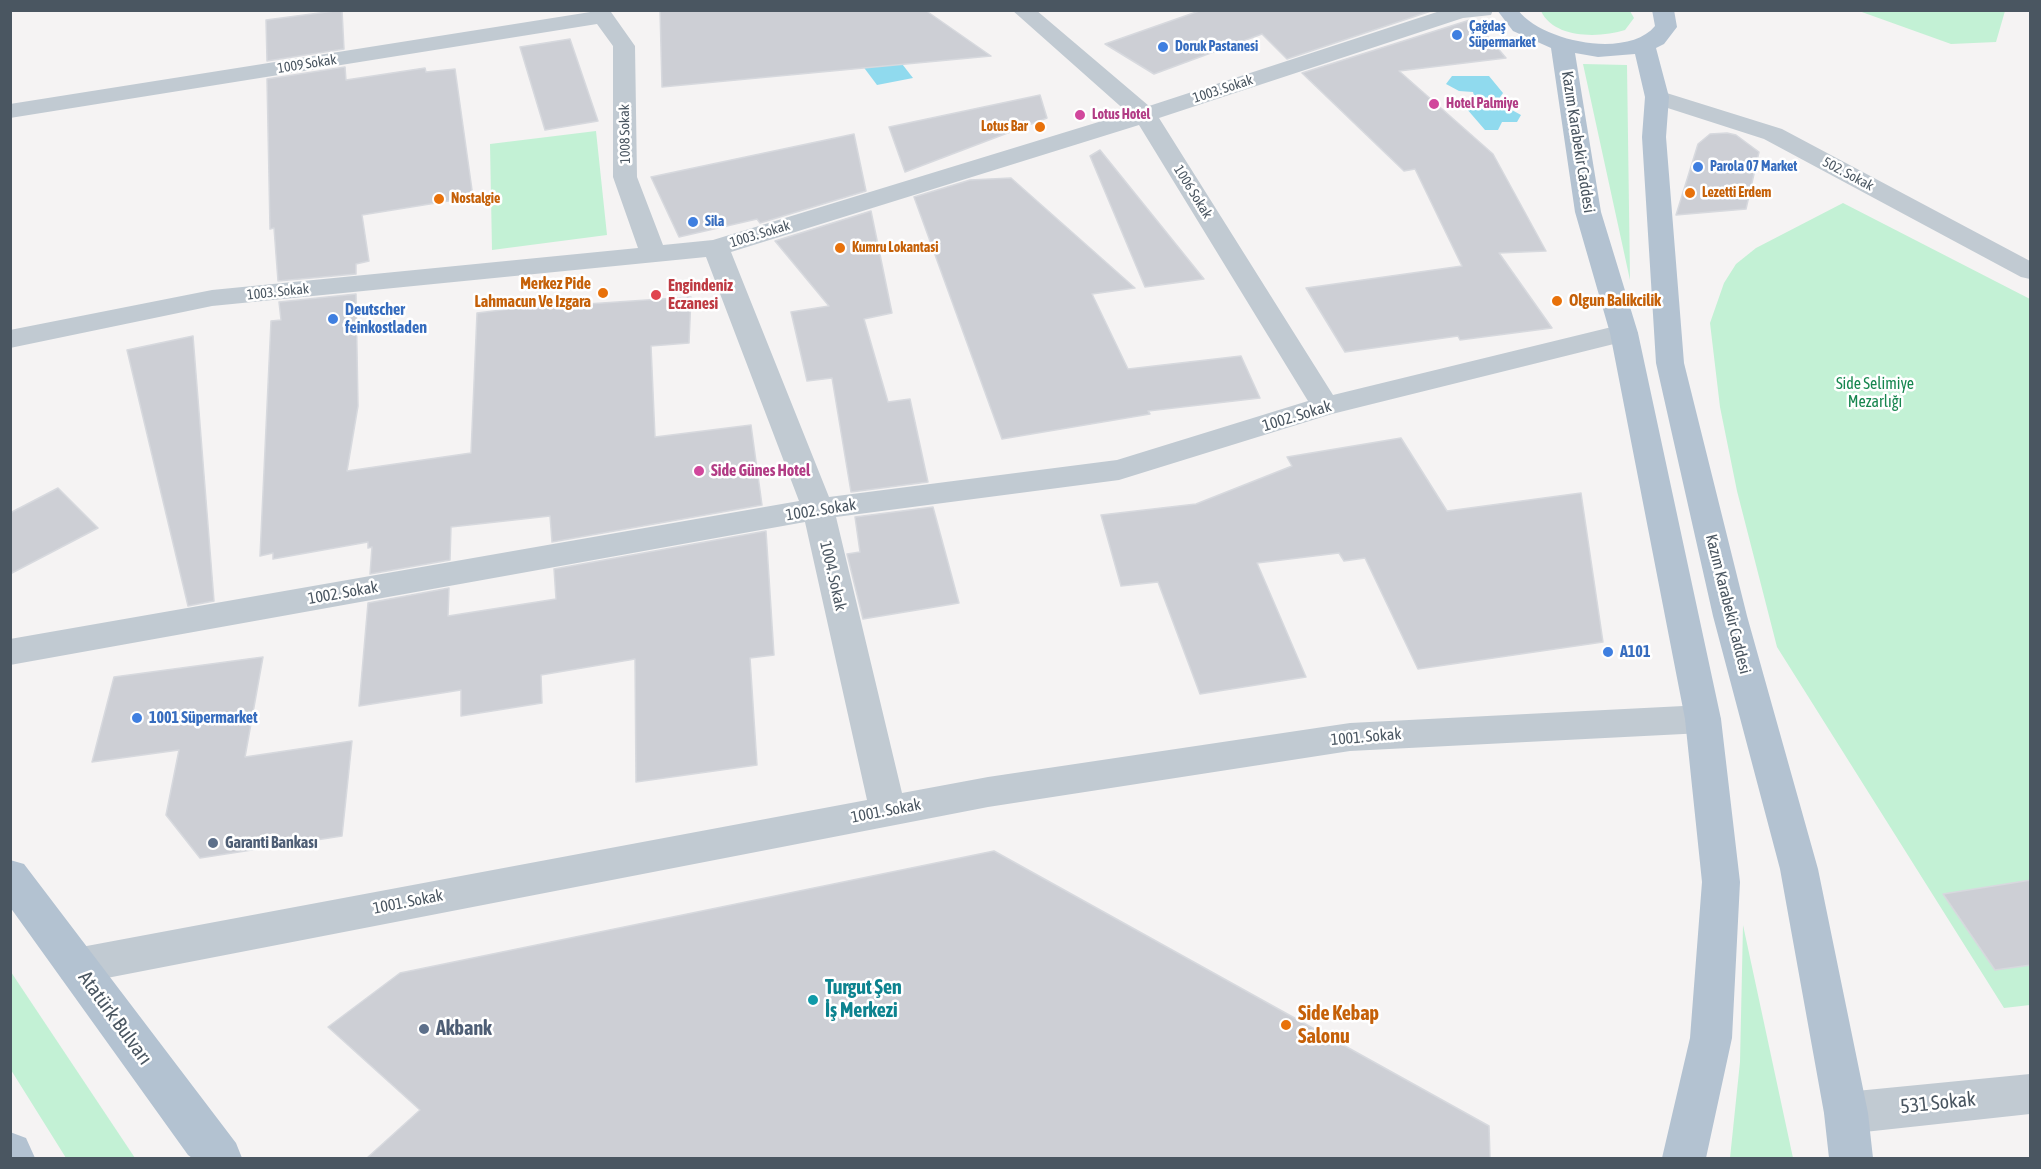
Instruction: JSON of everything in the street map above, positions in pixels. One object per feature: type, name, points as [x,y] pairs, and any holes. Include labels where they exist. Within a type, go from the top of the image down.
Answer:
[{"type":"main road","points":[[1508,10],[1523,28],[1562,45],[1609,50],[1644,45],[1664,32],[1667,12]]},
{"type":"main road","name":"Kazım Karabekir Caddesi","points":[[1562,45],[1588,212],[1624,333],[1703,719],[1721,882],[1711,1038],[1684,1158]]},
{"type":"main road","name":"Kazım Karabekir Caddesi","points":[[1644,45],[1657,98],[1654,137],[1670,363],[1730,616],[1799,869],[1846,1113],[1851,1158]]},
{"type":"main road","name":"Atatürk Bulvarı","points":[[10,876],[204,1140],[220,1158]]},
{"type":"main road","points":[[10,1153],[13,1158]]},
{"type":"street","points":[[566,10],[608,14]]},
{"type":"street","name":"1006 Sokak","points":[[1022,10],[1145,115],[1325,406]]},
{"type":"street","name":"1003. Sokak","points":[[10,339],[212,298],[716,248],[1145,115],[1460,12],[1483,10]]},
{"type":"street","name":"1009 Sokak","points":[[10,111],[608,14]]},
{"type":"street","name":"1008 Sokak","points":[[608,14],[624,46],[626,177],[653,253]]},
{"type":"street","name":"502. Sokak","points":[[1657,98],[1773,134],[2031,271]]},
{"type":"street","name":"1004. Sokak","points":[[716,248],[818,509],[888,811]]},
{"type":"street","name":"1002. Sokak","points":[[10,652],[818,509],[1119,470],[1325,406],[1624,333]]},
{"type":"street","name":"1001. Sokak","points":[[76,966],[888,811],[1350,736],[1703,719]]},
{"type":"street","name":"531 Sokak","points":[[1846,1113],[2031,1094]]},
{"type":"green space","points":[[1541,11],[1630,11],[1634,18],[1625,30],[1591,35],[1578,34],[1556,27]]},
{"type":"green space","points":[[1859,11],[2005,11],[1996,42],[1951,44]]},
{"type":"green space","points":[[1583,64],[1627,65],[1630,280]]},
{"type":"green space","points":[[596,131],[607,235],[492,250],[490,144]]},
{"type":"green space","name":"Side Selimiye Mezarlığı","points":[[1843,203],[2030,299],[2030,1005],[2004,1008],[1777,647],[1737,491],[1720,407],[1710,323],[1724,283],[1736,264],[1756,248]]},
{"type":"green space","points":[[1743,925],[1793,1158],[1730,1158],[1740,1062]]},
{"type":"green space","points":[[11,972],[135,1158],[66,1158],[11,1070]]},
{"type":"water","points":[[885,42],[913,78],[877,85],[850,49]]},
{"type":"water","points":[[1452,76],[1489,76],[1503,93],[1495,104],[1500,109],[1510,109],[1521,115],[1517,122],[1502,122],[1498,130],[1485,130],[1466,108],[1475,99],[1473,92],[1459,91],[1446,84]]},
{"type":"building","points":[[342,10],[344,49],[267,61],[266,20]]},
{"type":"building","points":[[660,10],[925,10],[991,56],[662,87]]},
{"type":"building","points":[[1202,10],[1434,10],[1287,59],[1262,34],[1154,74],[1105,44]]},
{"type":"building","points":[[1473,19],[1506,58],[1399,71],[1493,154],[1546,251],[1499,253],[1552,328],[1460,340],[1458,336],[1345,352],[1306,288],[1462,266],[1415,169],[1404,171],[1302,73]]},
{"type":"building","points":[[570,39],[598,121],[545,130],[520,47]]},
{"type":"building","points":[[345,67],[346,80],[425,68],[426,72],[455,69],[473,197],[362,215],[369,261],[356,264],[356,274],[278,281],[274,228],[270,229],[267,79]]},
{"type":"building","points":[[1040,95],[1047,118],[905,172],[889,127]]},
{"type":"building","points":[[854,134],[866,191],[760,223],[757,219],[679,237],[651,177]]},
{"type":"building","points":[[1710,134],[1736,135],[1759,152],[1746,209],[1676,215],[1698,144]]},
{"type":"building","points":[[1100,150],[1204,279],[1145,287],[1090,156]]},
{"type":"building","points":[[1011,178],[1135,288],[1092,294],[1128,369],[1241,356],[1260,398],[1148,411],[1150,414],[1002,439],[914,197],[970,180]]},
{"type":"building","points":[[871,211],[892,313],[864,319],[888,402],[910,399],[928,482],[851,492],[832,378],[807,381],[791,312],[829,306],[775,241]]},
{"type":"building","points":[[356,294],[358,406],[347,471],[471,453],[477,313],[543,305],[543,307],[691,297],[689,343],[651,346],[655,437],[751,425],[762,505],[552,542],[550,516],[451,527],[450,560],[370,574],[372,547],[368,548],[368,542],[273,559],[273,553],[260,556],[271,321],[281,320],[279,302]]},
{"type":"building","points":[[193,336],[214,601],[188,606],[127,350]]},
{"type":"building","points":[[1401,438],[1447,511],[1581,493],[1603,642],[1418,669],[1365,558],[1344,561],[1339,553],[1257,563],[1306,677],[1200,694],[1158,582],[1121,586],[1101,515],[1196,504],[1292,466],[1287,457]]},
{"type":"building","points":[[58,488],[98,528],[10,574],[10,513]]},
{"type":"building","points":[[933,507],[959,603],[863,619],[847,554],[860,552],[855,517]]},
{"type":"building","points":[[766,531],[774,655],[750,658],[757,765],[636,782],[635,659],[541,675],[542,703],[461,716],[461,690],[359,706],[368,603],[449,588],[448,616],[556,599],[554,569]]},
{"type":"building","points":[[263,657],[245,757],[352,741],[342,836],[200,858],[166,815],[179,750],[92,762],[114,677]]},
{"type":"building","name":"Turgut Şen İş Merkezi","points":[[994,851],[1489,1126],[1490,1158],[367,1158],[420,1110],[328,1027],[400,973]]},
{"type":"building","points":[[2031,880],[2031,965],[1995,970],[1943,894]]},
{"type":"place","name":"Çağdaş Süpermarket","points":[[1457,35]]},
{"type":"place","name":"Doruk Pastanesi","points":[[1163,47]]},
{"type":"place","name":"Hotel Palmiye","points":[[1434,104]]},
{"type":"place","name":"Lotus Hotel","points":[[1080,115]]},
{"type":"place","name":"Lotus Bar","points":[[1040,127]]},
{"type":"place","name":"Parola 07 Market","points":[[1698,167]]},
{"type":"place","name":"Lezetti Erdem","points":[[1690,193]]},
{"type":"place","name":"Nostalgie","points":[[439,199]]},
{"type":"place","name":"Sila","points":[[693,222]]},
{"type":"place","name":"Kumru Lokantasi","points":[[840,248]]},
{"type":"place","name":"Merkez Pide Lahmacun Ve Izgara","points":[[603,293]]},
{"type":"place","name":"Engindeniz Eczanesi","points":[[656,295]]},
{"type":"place","name":"Olgun Balikcilik","points":[[1557,301]]},
{"type":"place","name":"Deutscher feinkostladen","points":[[333,319]]},
{"type":"place","name":"Side Günes Hotel","points":[[699,471]]},
{"type":"place","name":"A101","points":[[1608,652]]},
{"type":"place","name":"1001 Süpermarket","points":[[137,718]]},
{"type":"place","name":"Garanti Bankası","points":[[213,843]]},
{"type":"place","name":"Turgut Şen İş Merkezi","points":[[813,1000]]},
{"type":"place","name":"Side Kebap Salonu","points":[[1286,1025]]},
{"type":"place","name":"Akbank","points":[[424,1029]]}]
